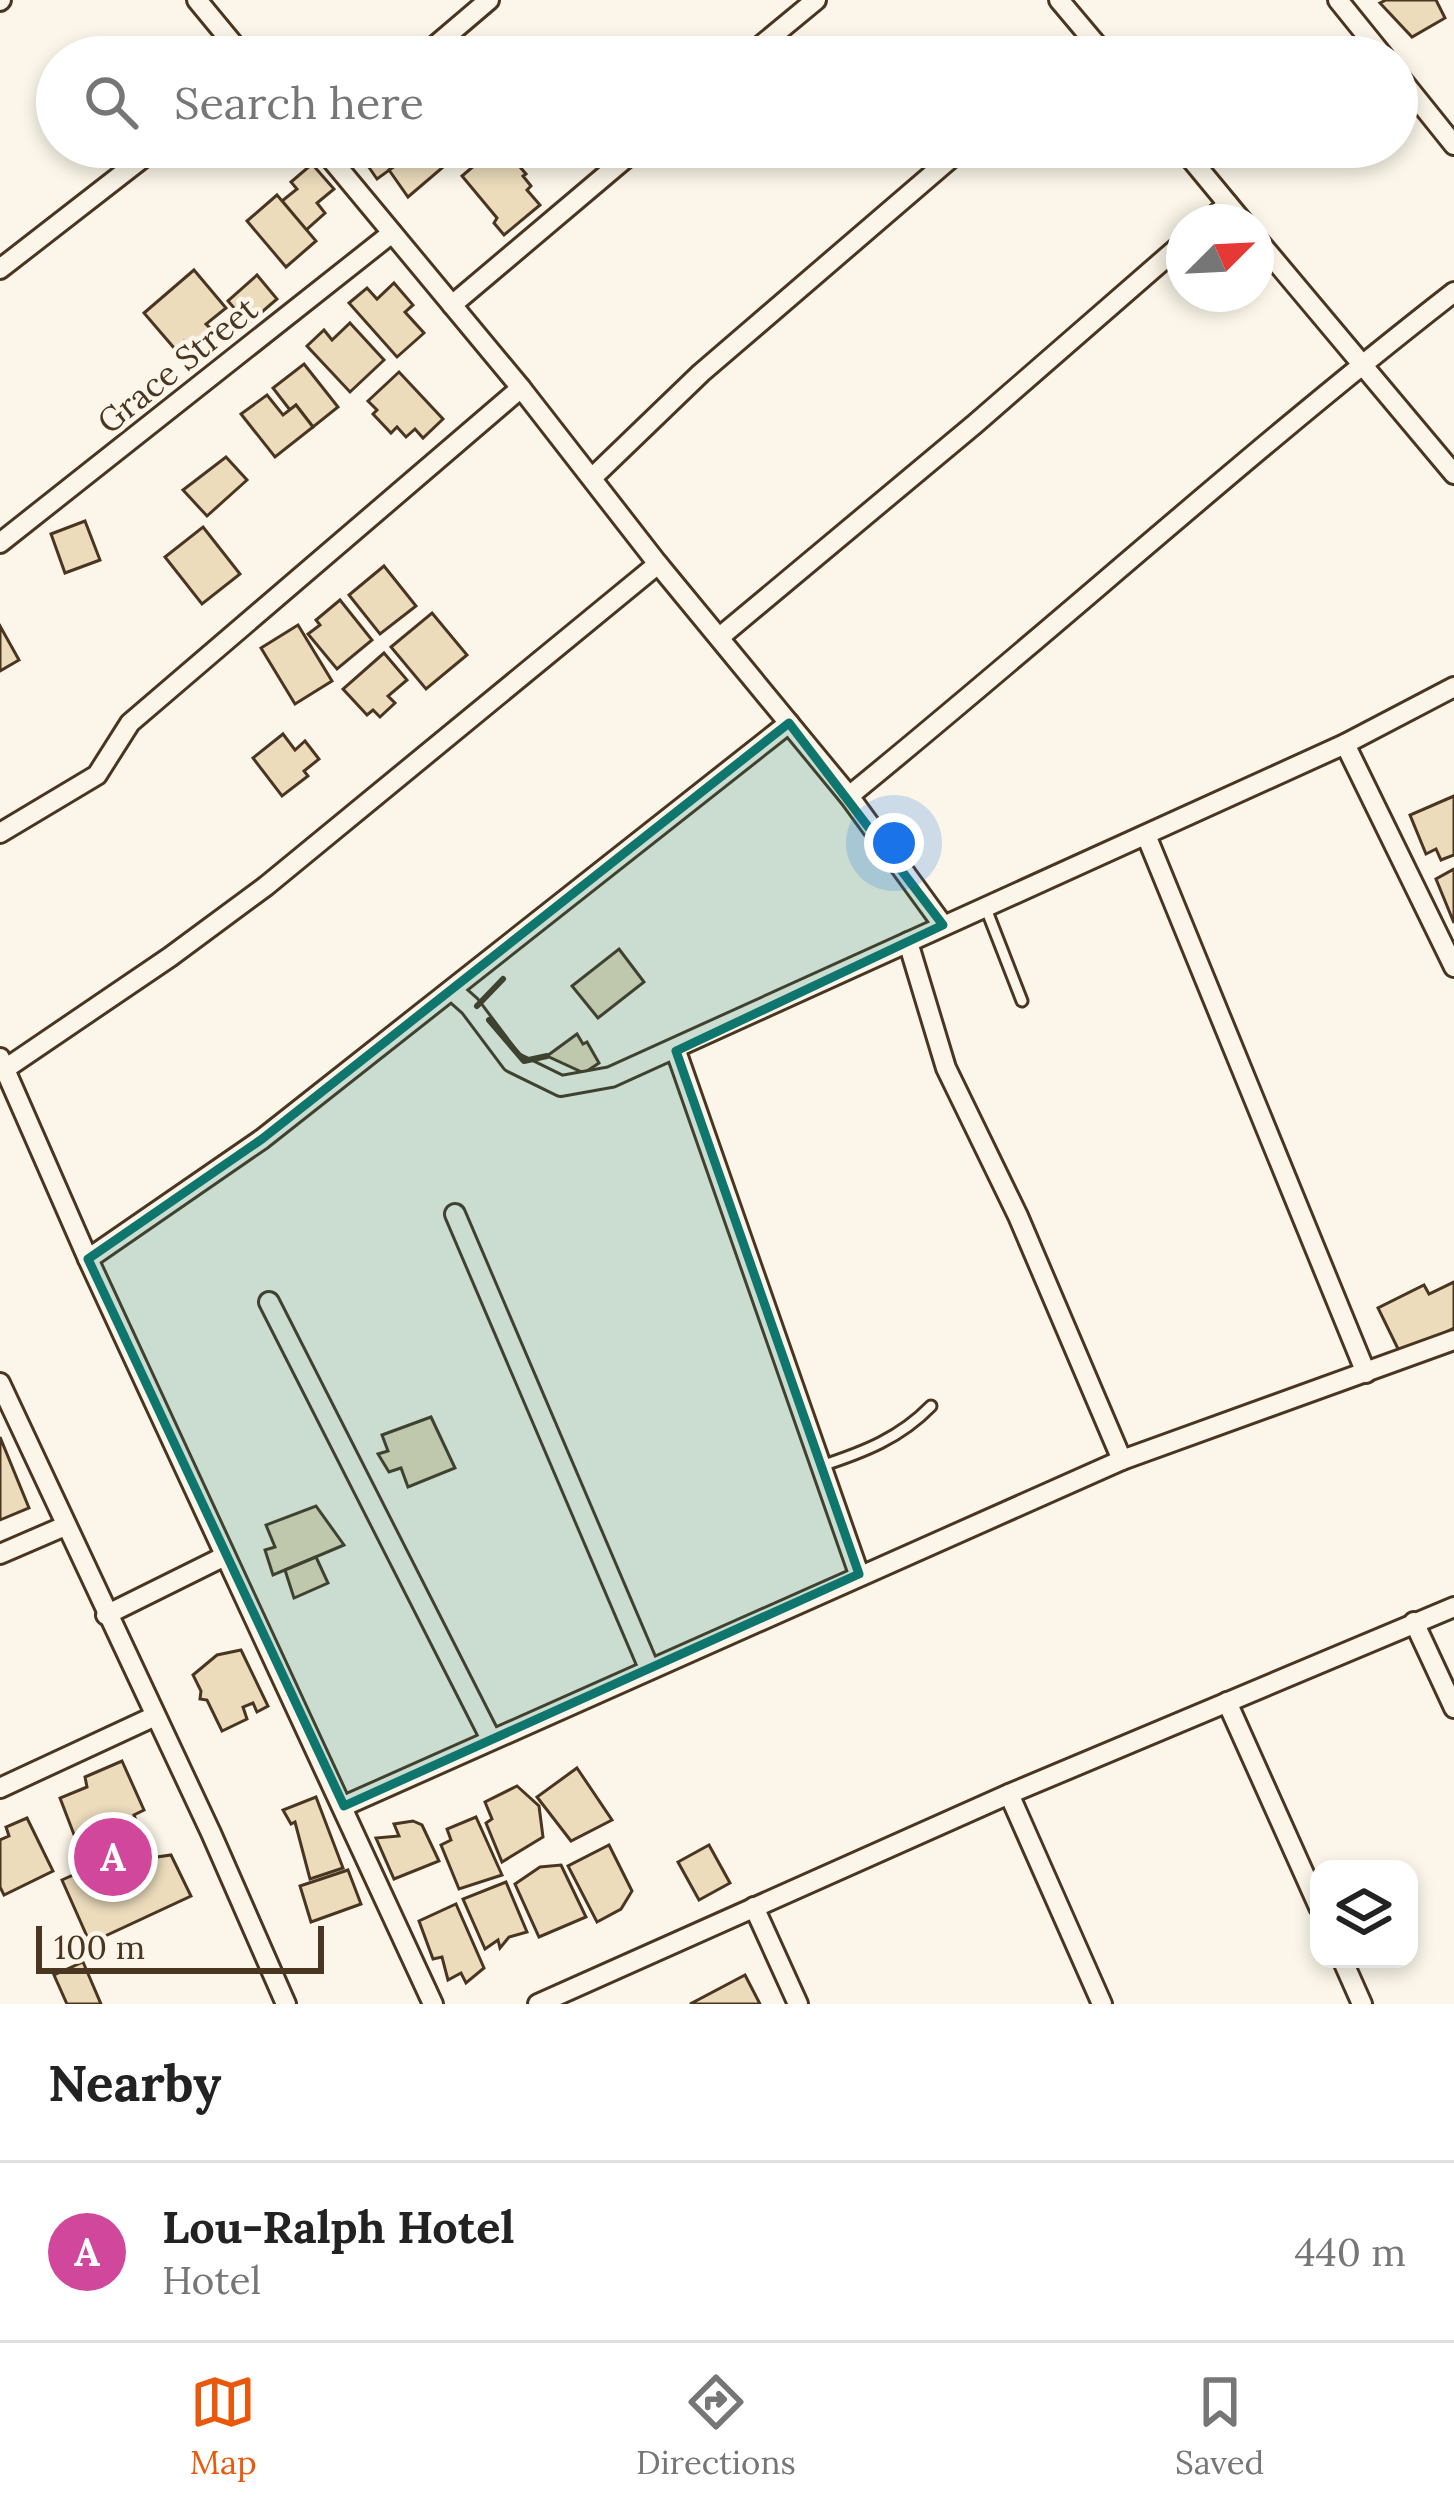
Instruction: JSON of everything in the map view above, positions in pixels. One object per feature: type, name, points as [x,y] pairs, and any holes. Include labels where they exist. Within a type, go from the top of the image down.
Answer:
[{"type":"street","points":[[197,0],[227,36]]},
{"type":"street","points":[[447,36],[489,0]]},
{"type":"street","points":[[772,36],[816,0]]},
{"type":"street","points":[[1059,0],[1090,36]]},
{"type":"street","points":[[1338,0],[1367,36]]},
{"type":"street","points":[[1418,100],[1454,145]]},
{"type":"street","points":[[0,269],[130,168]]},
{"type":"street","points":[[338,168],[849,796],[943,925]]},
{"type":"street","points":[[452,305],[614,168]]},
{"type":"street","points":[[593,477],[701,374],[940,168]]},
{"type":"street","points":[[1198,168],[1228,204]]},
{"type":"street","name":"Grace Street","points":[[0,543],[392,233]]},
{"type":"street","points":[[721,636],[1166,258]]},
{"type":"street","points":[[1274,260],[1454,474]]},
{"type":"street","points":[[849,796],[1361,364],[1454,292]]},
{"type":"street","points":[[0,833],[97,775],[130,723],[521,388]]},
{"type":"street","points":[[434,2004],[2,1064],[170,957],[266,886],[658,564]]},
{"type":"street","points":[[452,991],[470,1006],[512,1062],[561,1085],[611,1077],[1346,744],[1454,687]]},
{"type":"street","points":[[88,1259],[262,1139],[789,723]]},
{"type":"street","points":[[1346,744],[1454,967]]},
{"type":"street","points":[[1146,835],[1366,1373]]},
{"type":"street","points":[[908,942],[946,1069],[1027,1236],[1122,1460]]},
{"type":"street","points":[[676,1051],[859,1574]]},
{"type":"street","points":[[455,1214],[649,1668]]},
{"type":"street","points":[[268,1302],[491,1739]]},
{"type":"street","points":[[344,1806],[1122,1460],[1454,1340]]},
{"type":"street","points":[[0,1383],[286,2004]]},
{"type":"street","points":[[0,1554],[65,1526]]},
{"type":"street","points":[[106,1615],[225,1556]]},
{"type":"street","points":[[538,2004],[569,1997],[754,1906],[1454,1607]]},
{"type":"street","points":[[1414,1622],[1454,1708]]},
{"type":"street","points":[[1227,1702],[1310,1887]]},
{"type":"street","points":[[0,1788],[153,1717]]},
{"type":"street","points":[[1010,1794],[1102,2004]]},
{"type":"street","points":[[754,1906],[798,2004]]},
{"type":"street","points":[[1346,1968],[1362,2004]]},
{"type":"lane","points":[[985,906],[1022,1001]]},
{"type":"lane","points":[[821,1466],[865,1452],[908,1430],[932,1406]]},
{"type":"highlighted area","points":[[789,723],[943,925],[676,1051],[859,1574],[344,1806],[88,1259],[262,1139]]},
{"type":"building","points":[[1436,0],[1445,18],[1411,36],[1380,3]]},
{"type":"building","points":[[307,168],[316,168],[334,189],[317,203],[325,213],[306,230],[282,201],[297,189],[291,182]]},
{"type":"building","points":[[369,168],[392,168],[377,179]]},
{"type":"building","points":[[392,168],[442,168],[408,197]]},
{"type":"building","points":[[471,168],[521,168],[531,186],[527,190],[540,205],[504,235],[494,223],[497,218],[462,176]]},
{"type":"building","points":[[277,195],[316,241],[286,267],[247,221]]},
{"type":"building","points":[[194,270],[226,308],[206,324],[211,329],[190,347],[184,341],[175,349],[144,313]]},
{"type":"building","points":[[257,275],[277,299],[248,324],[228,301]]},
{"type":"building","points":[[394,283],[413,305],[405,312],[424,333],[397,357],[349,303],[367,288],[377,299]]},
{"type":"building","points":[[350,323],[384,360],[350,392],[307,346],[324,330],[332,340]]},
{"type":"building","points":[[304,364],[338,407],[313,427],[296,405],[290,410],[273,388]]},
{"type":"building","points":[[399,372],[443,419],[423,438],[415,429],[406,437],[397,427],[391,433],[368,401]]},
{"type":"building","points":[[267,395],[283,415],[296,405],[313,427],[275,457],[241,414]]},
{"type":"building","points":[[226,457],[247,480],[207,516],[183,490]]},
{"type":"building","points":[[85,521],[100,560],[65,573],[51,534]]},
{"type":"building","points":[[203,527],[240,574],[202,604],[165,557]]},
{"type":"building","points":[[384,566],[416,606],[380,634],[349,595]]},
{"type":"building","points":[[340,600],[372,640],[337,669],[308,634],[320,625],[316,620]]},
{"type":"building","points":[[432,613],[467,655],[426,689],[391,647]]},
{"type":"building","points":[[298,625],[332,681],[295,704],[261,648]]},
{"type":"building","points":[[0,626],[19,660],[0,671]]},
{"type":"building","points":[[384,653],[407,680],[388,696],[395,703],[380,717],[373,710],[367,715],[343,689]]},
{"type":"building","points":[[283,734],[295,750],[305,741],[319,759],[304,771],[308,776],[282,796],[253,758]]},
{"type":"building","points":[[1454,796],[1454,855],[1441,860],[1436,849],[1426,854],[1410,815]]},
{"type":"building","points":[[1454,869],[1454,923],[1436,879]]},
{"type":"building","points":[[619,949],[644,982],[598,1018],[572,986]]},
{"type":"building","points":[[577,1034],[599,1063],[584,1073],[547,1056]]},
{"type":"building","points":[[1454,1282],[1454,1328],[1401,1355],[1378,1308],[1424,1285],[1429,1294]]},
{"type":"building","points":[[431,1417],[455,1468],[408,1487],[401,1468],[389,1472],[378,1454],[388,1451],[382,1435]]},
{"type":"building","points":[[0,1437],[29,1508],[0,1520]]},
{"type":"building","points":[[316,1506],[344,1545],[273,1575],[265,1550],[275,1547],[266,1525]]},
{"type":"building","points":[[316,1557],[328,1583],[294,1598],[285,1570]]},
{"type":"building","points":[[241,1650],[268,1706],[257,1712],[253,1703],[243,1707],[247,1719],[222,1731],[207,1700],[200,1699],[193,1675],[217,1655]]},
{"type":"building","points":[[122,1761],[144,1810],[134,1815],[139,1829],[83,1858],[60,1798],[87,1787],[85,1777]]},
{"type":"building","points":[[577,1768],[612,1820],[571,1841],[537,1797]]},
{"type":"building","points":[[517,1786],[539,1806],[543,1837],[502,1862],[486,1823],[492,1819],[485,1802]]},
{"type":"building","points":[[316,1797],[343,1868],[310,1879],[295,1822],[291,1824],[283,1810]]},
{"type":"building","points":[[476,1817],[502,1875],[459,1889],[441,1845],[451,1840],[447,1829]]},
{"type":"building","points":[[27,1818],[53,1871],[4,1895],[0,1840],[9,1836],[6,1827]]},
{"type":"building","points":[[413,1821],[422,1825],[439,1861],[394,1879],[376,1838],[399,1836],[394,1824]]},
{"type":"building","points":[[609,1845],[632,1891],[621,1909],[597,1922],[568,1866]]},
{"type":"building","points":[[709,1845],[730,1883],[699,1900],[678,1862]]},
{"type":"building","points":[[171,1855],[191,1896],[90,1943],[62,1880],[96,1865],[106,1884],[157,1857]]},
{"type":"building","points":[[561,1865],[586,1917],[539,1937],[515,1884],[540,1867]]},
{"type":"building","points":[[348,1870],[361,1904],[311,1922],[300,1886]]},
{"type":"building","points":[[506,1882],[527,1932],[509,1937],[500,1948],[498,1940],[485,1949],[463,1899]]},
{"type":"building","points":[[456,1904],[484,1968],[466,1983],[461,1973],[448,1980],[442,1957],[433,1959],[419,1921]]},
{"type":"building","points":[[83,1962],[101,2004],[67,2004],[54,1975]]},
{"type":"building","points":[[745,1975],[760,2004],[690,2004]]},
{"type":"wall","points":[[477,1006],[503,979]]},
{"type":"wall","points":[[489,1020],[524,1061],[547,1056]]},
{"type":"place","name":"Lou-Ralph Hotel","points":[[113,1857]]}]
